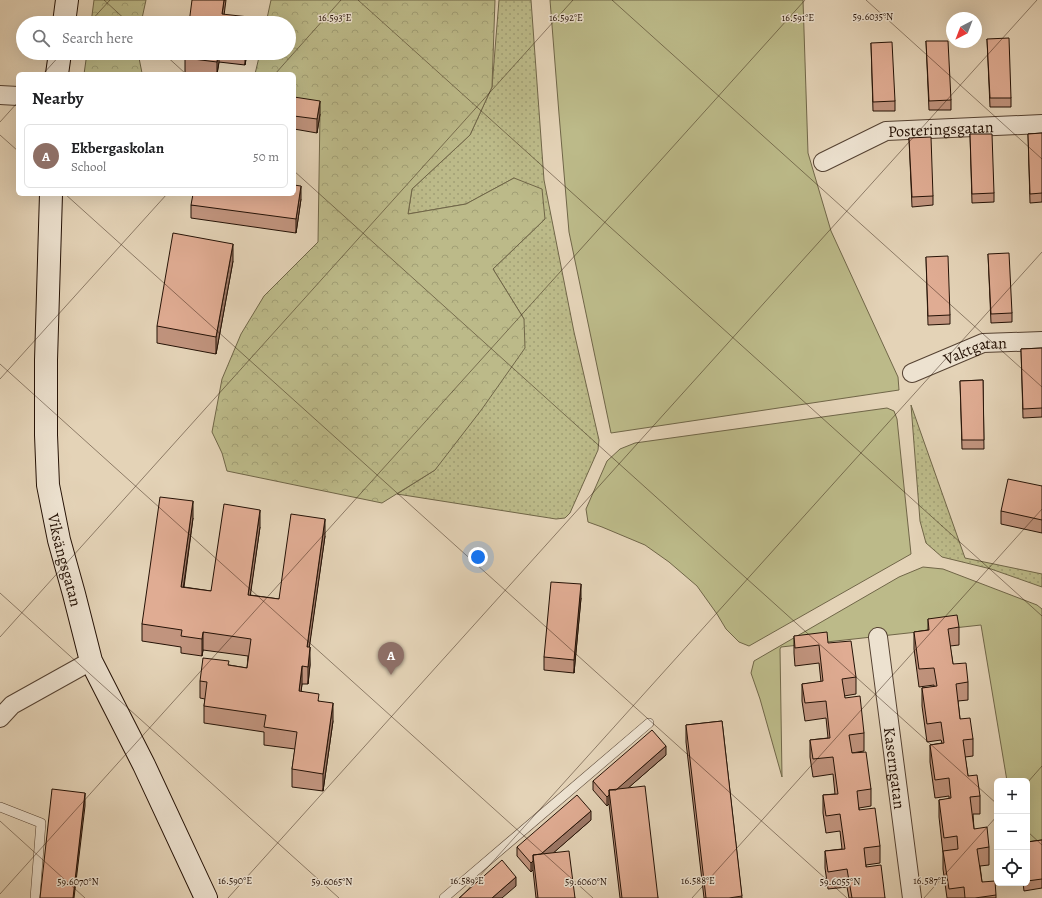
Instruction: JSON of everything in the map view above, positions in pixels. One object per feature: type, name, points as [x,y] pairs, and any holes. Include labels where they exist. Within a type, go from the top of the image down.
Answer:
[{"type":"street","points":[[65,16],[67,0]]},
{"type":"street","points":[[57,72],[59,60]]},
{"type":"street","points":[[0,95],[16,96]]},
{"type":"street","name":"Posteringsgatan","points":[[823,162],[886,131],[1042,124]]},
{"type":"street","name":"Viksängsgatan","points":[[51,196],[46,360],[46,435],[48,485],[59,540],[91,661],[144,765],[206,898]]},
{"type":"street","name":"Vaktgatan","points":[[912,373],[984,343],[1042,341]]},
{"type":"street","name":"Kaserngatan","points":[[878,637],[912,898]]},
{"type":"street","points":[[0,718],[12,706],[91,661]]},
{"type":"lane","points":[[444,898],[649,723]]},
{"type":"lane","points":[[0,807],[41,823],[35,898]]},
{"type":"green space","points":[[94,0],[146,0],[143,16],[92,16]]},
{"type":"green space","points":[[271,0],[495,0],[492,87],[470,135],[412,189],[408,214],[466,204],[514,178],[542,189],[545,219],[493,269],[524,319],[525,348],[482,409],[435,470],[382,503],[227,471],[222,453],[212,432],[222,379],[241,334],[264,296],[318,242],[320,114],[296,110],[296,72],[255,72],[258,60],[296,60],[296,16],[268,16]]},
{"type":"green space","points":[[499,0],[531,0],[544,180],[574,332],[599,440],[598,450],[570,513],[565,518],[556,519],[397,494],[435,470],[524,319],[493,269],[545,219],[514,178],[466,204],[408,214],[412,189],[470,135],[492,87]]},
{"type":"green space","points":[[550,0],[803,0],[808,153],[831,231],[898,377],[899,390],[611,433],[569,232]]},
{"type":"green space","points":[[86,60],[139,60],[142,72],[84,72]]},
{"type":"green space","points":[[911,405],[965,558],[1042,574],[1042,587],[991,569],[942,557],[926,543],[920,521]]},
{"type":"green space","points":[[887,408],[894,411],[897,419],[911,554],[749,646],[739,642],[726,629],[697,586],[669,562],[645,545],[588,522],[586,509],[607,461],[620,449],[635,443]]},
{"type":"green space","points":[[923,567],[943,569],[1037,605],[1042,609],[1042,849],[1030,851],[1030,778],[1006,778],[981,625],[781,647],[782,777],[751,673],[754,661],[899,577]]},
{"type":"building","points":[[192,0],[224,0],[222,14],[240,16],[190,16]]},
{"type":"building","points":[[1009,38],[1011,98],[990,98],[987,39]]},
{"type":"building","points":[[926,41],[946,41],[946,48],[948,48],[951,100],[929,101]]},
{"type":"building","points":[[892,42],[895,101],[873,102],[871,43]]},
{"type":"building","points":[[201,60],[217,60],[217,62]]},
{"type":"building","points":[[296,97],[320,101],[317,119],[296,116]]},
{"type":"building","points":[[1042,133],[1042,193],[1030,194],[1028,134]]},
{"type":"building","points":[[970,134],[992,134],[994,193],[972,194]]},
{"type":"building","points":[[931,137],[933,196],[912,197],[909,138]]},
{"type":"building","points":[[296,185],[301,186],[296,219],[191,205],[193,196],[296,196]]},
{"type":"building","points":[[173,233],[233,244],[216,337],[157,326]]},
{"type":"building","points":[[1009,253],[1012,313],[991,314],[988,254]]},
{"type":"building","points":[[948,256],[950,315],[928,316],[926,257]]},
{"type":"building","points":[[1042,348],[1042,408],[1023,409],[1021,349]]},
{"type":"building","points":[[983,380],[984,440],[962,440],[960,381]]},
{"type":"building","points":[[1008,479],[1042,486],[1042,520],[1001,511]]},
{"type":"building","points":[[160,497],[193,501],[181,587],[211,591],[224,504],[260,510],[248,595],[279,599],[291,514],[325,519],[307,647],[310,647],[308,667],[302,666],[299,691],[319,694],[318,701],[333,703],[323,774],[292,769],[297,732],[264,727],[266,715],[204,706],[207,682],[200,681],[203,658],[229,661],[228,665],[247,668],[251,639],[203,632],[202,639],[181,636],[182,630],[142,624]]},
{"type":"building","points":[[551,582],[581,584],[574,660],[544,657]]},
{"type":"building","points":[[957,615],[959,627],[948,629],[953,664],[966,663],[968,682],[956,684],[960,719],[970,718],[973,739],[963,740],[968,776],[977,775],[980,796],[970,797],[974,829],[987,827],[989,847],[977,849],[982,882],[994,881],[996,895],[965,898],[964,887],[949,889],[943,851],[958,849],[957,836],[944,838],[939,800],[951,798],[949,778],[935,780],[930,745],[944,743],[941,722],[927,724],[922,688],[937,686],[934,668],[919,669],[914,632],[929,630],[928,619]]},
{"type":"building","points":[[827,632],[828,643],[851,641],[856,677],[842,679],[845,698],[860,696],[864,733],[849,735],[852,753],[866,752],[871,789],[857,791],[859,810],[875,808],[880,846],[864,848],[866,867],[881,865],[885,898],[852,898],[847,869],[828,872],[825,851],[845,849],[840,814],[826,816],[823,795],[838,794],[833,757],[813,759],[810,740],[830,738],[826,701],[805,703],[802,684],[823,681],[819,645],[795,648],[794,636]]},
{"type":"building","points":[[722,721],[742,896],[729,898],[706,898],[686,725]]},
{"type":"building","points":[[652,730],[666,746],[616,790],[609,790],[609,795],[607,797],[593,781]]},
{"type":"building","points":[[645,786],[658,898],[622,898],[609,790]]},
{"type":"building","points":[[52,789],[85,793],[73,898],[40,898]]},
{"type":"building","points":[[577,795],[591,811],[541,854],[533,855],[533,861],[531,863],[517,847]]},
{"type":"building","points":[[1042,840],[1042,879],[1030,881],[1030,842]]},
{"type":"building","points":[[569,851],[575,898],[538,898],[533,855]]},
{"type":"building","points":[[502,860],[516,877],[492,898],[459,898]]},
{"type":"place","name":"Ekbergaskolan","points":[[391,675]]}]
